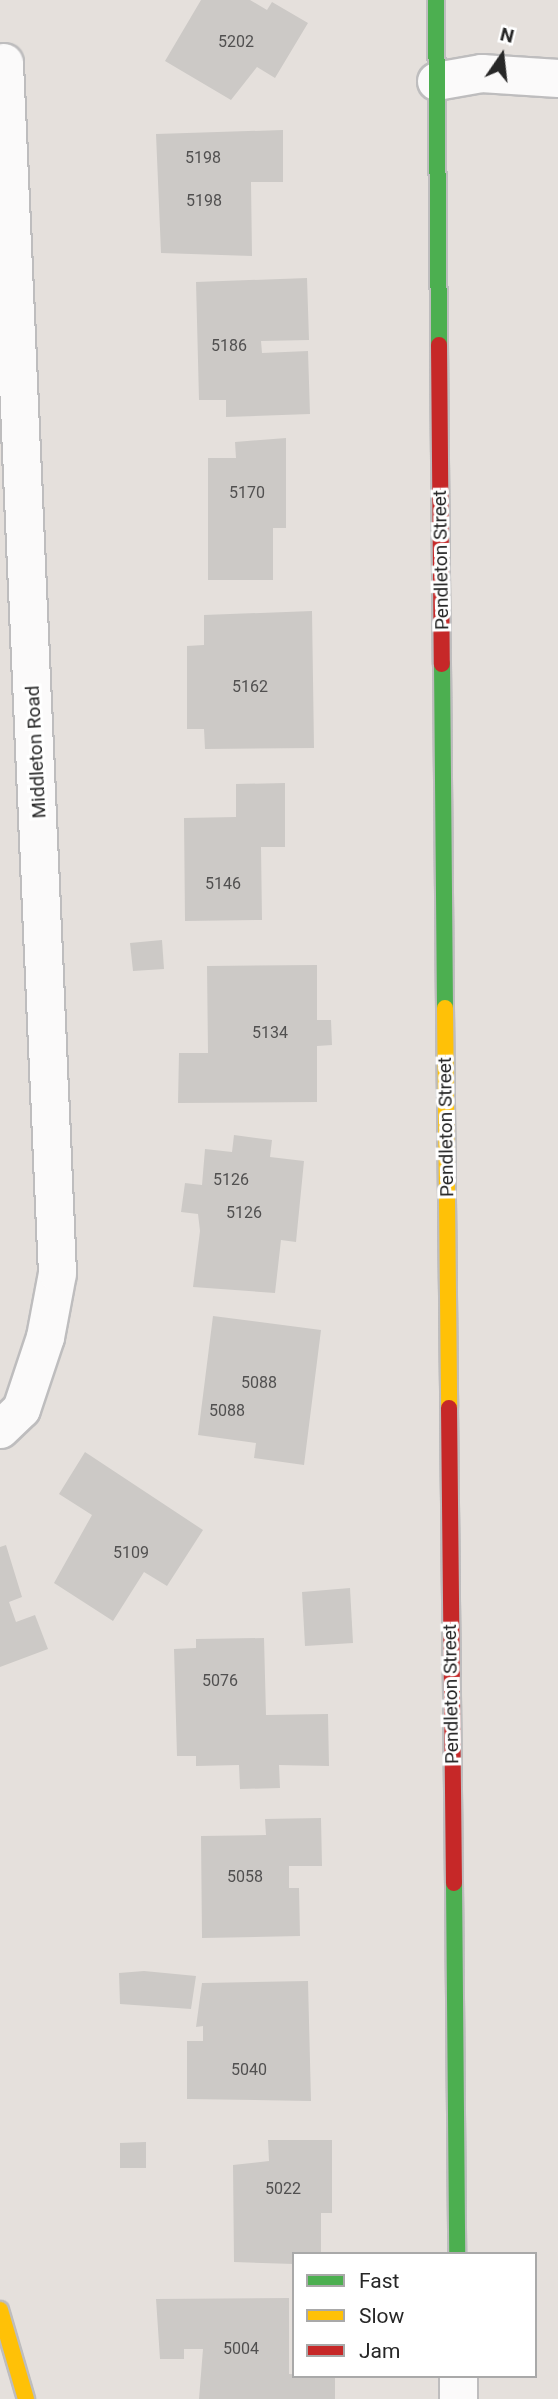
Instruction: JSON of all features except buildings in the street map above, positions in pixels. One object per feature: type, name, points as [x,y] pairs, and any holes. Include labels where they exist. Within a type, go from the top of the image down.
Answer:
[{"type":"street","name":"Pendleton Street","points":[[436,0],[457,2252]]},
{"type":"street","name":"Middleton Road","points":[[0,1429],[21,1409],[45,1337],[57,1273],[4,62]]},
{"type":"street","points":[[436,81],[481,73],[558,78]]},
{"type":"street","points":[[0,2311],[26,2399]]},
{"type":"street","points":[[458,2378],[458,2399]]},
{"type":"traffic: fast","points":[[436,0],[439,345]]},
{"type":"traffic: fast","points":[[442,664],[445,1008]]},
{"type":"traffic: fast","points":[[454,1883],[457,2252]]},
{"type":"traffic: slow","points":[[445,1008],[449,1408]]},
{"type":"traffic: slow","points":[[0,2310],[26,2399]]},
{"type":"traffic: jam","points":[[439,345],[442,664]]},
{"type":"traffic: jam","points":[[449,1408],[454,1883]]}]
